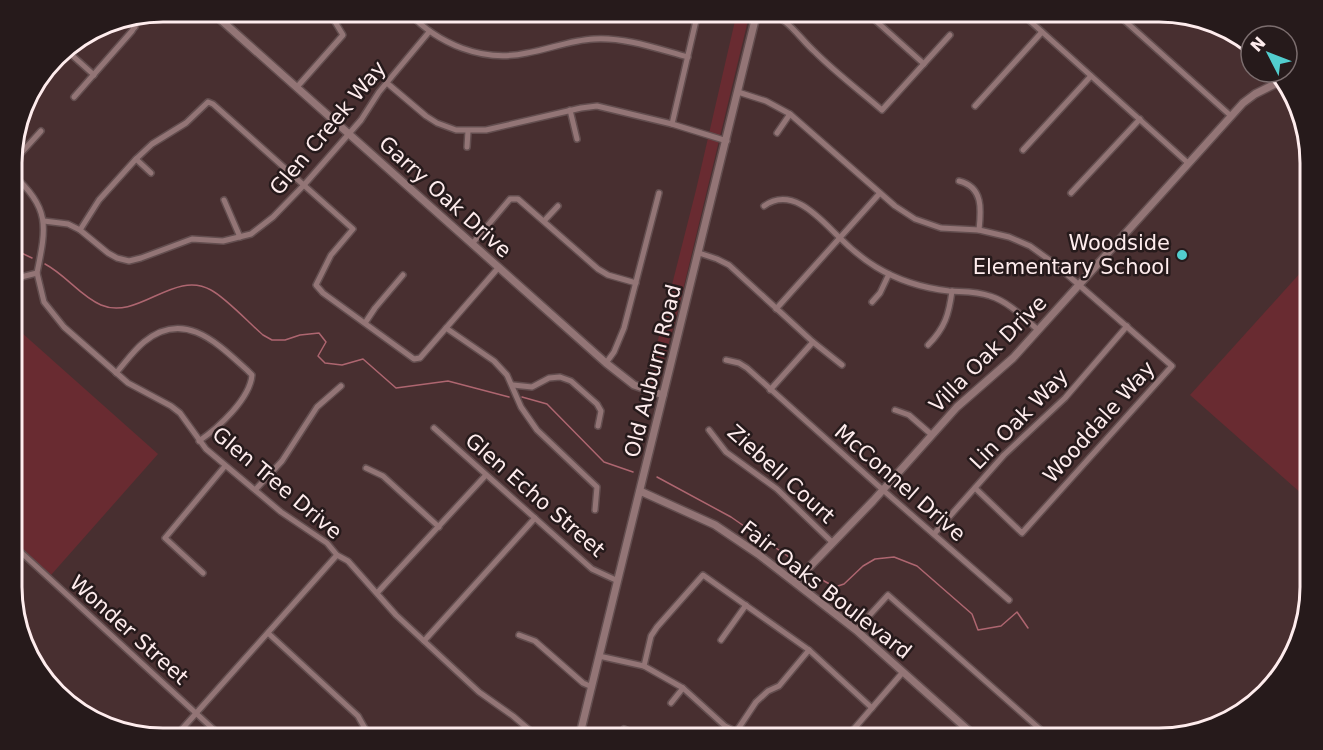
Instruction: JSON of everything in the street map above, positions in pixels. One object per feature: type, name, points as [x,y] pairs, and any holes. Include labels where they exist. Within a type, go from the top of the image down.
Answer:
[{"type":"street","name":"Garry Oak Drive","points":[[223,22],[606,363],[633,385],[663,395]]},
{"type":"street","points":[[297,87],[343,35],[335,22]]},
{"type":"street","points":[[418,22],[429,32],[459,48],[490,55],[524,54],[572,41],[597,39],[622,41],[688,57]]},
{"type":"street","points":[[672,124],[696,22]]},
{"type":"street","name":"Old Auburn Road","points":[[582,728],[755,22]]},
{"type":"street","points":[[788,22],[815,52],[882,110],[950,35]]},
{"type":"street","points":[[877,22],[924,64]]},
{"type":"street","points":[[1031,22],[1188,164]]},
{"type":"street","points":[[1131,22],[1231,116]]},
{"type":"street","points":[[74,97],[135,27]]},
{"type":"street","name":"Glen Creek Way","points":[[44,221],[68,224],[80,230],[108,253],[129,261],[192,239],[223,241],[251,234],[264,225],[304,185],[349,135],[387,83],[429,32]]},
{"type":"street","points":[[975,106],[1042,32]]},
{"type":"street","points":[[73,56],[94,75]]},
{"type":"street","points":[[1023,150],[1091,76]]},
{"type":"street","points":[[387,83],[431,120],[450,128],[468,131],[486,130],[570,110],[603,106],[727,141]]},
{"type":"street","name":"Villa Oak Drive","points":[[795,582],[962,403],[1008,363],[1231,116],[1255,94],[1275,84]]},
{"type":"street","name":"Wooddale Way","points":[[738,92],[766,101],[790,114],[904,213],[927,224],[949,229],[979,230],[1009,237],[1030,246],[1050,260],[1172,366],[1022,533],[975,488]]},
{"type":"street","points":[[80,230],[99,200],[136,159],[152,144],[186,123],[208,102],[353,229],[331,255],[315,285],[414,359],[420,358],[499,267]]},
{"type":"street","points":[[570,110],[577,139]]},
{"type":"street","points":[[777,133],[790,114]]},
{"type":"street","points":[[1071,193],[1140,119]]},
{"type":"street","points":[[23,150],[41,130]]},
{"type":"street","points":[[466,147],[468,131]]},
{"type":"street","points":[[136,159],[151,173]]},
{"type":"street","points":[[959,181],[973,188],[979,198],[981,211],[979,230]]},
{"type":"street","name":"Glen Tree Drive","points":[[22,184],[33,195],[44,221],[43,243],[37,273],[39,291],[50,312],[116,373],[180,413],[200,441],[225,466],[256,489],[281,512],[327,543],[337,555],[348,561],[396,615],[479,692],[527,728]]},
{"type":"street","points":[[606,363],[621,339],[659,193]]},
{"type":"street","points":[[776,309],[880,193]]},
{"type":"street","points":[[472,244],[510,199],[518,199],[598,269],[608,276],[636,283]]},
{"type":"street","points":[[764,206],[780,199],[802,206],[814,212],[866,260],[889,274],[920,286],[978,292],[997,298],[1038,330]]},
{"type":"street","points":[[224,200],[240,237]]},
{"type":"street","points":[[544,222],[558,206]]},
{"type":"street","points":[[699,253],[729,265],[813,342],[842,365]]},
{"type":"street","points":[[22,277],[37,273]]},
{"type":"street","points":[[365,323],[403,274]]},
{"type":"street","points":[[872,302],[880,293],[889,274]]},
{"type":"street","points":[[928,345],[946,321],[952,291]]},
{"type":"street","name":"Lin Oak Way","points":[[934,534],[1004,455],[1065,398],[1127,326]]},
{"type":"street","points":[[446,328],[487,355],[507,375],[521,407],[537,430],[597,487],[595,510]]},
{"type":"street","points":[[116,373],[142,343],[155,335],[184,329],[210,338],[248,370],[252,375],[252,380],[229,415],[200,441]]},
{"type":"street","points":[[770,390],[813,342]]},
{"type":"street","name":"McConnel Drive","points":[[726,360],[743,365],[1009,600]]},
{"type":"street","points":[[513,385],[532,387],[549,378],[560,376],[571,381],[597,404],[601,411],[598,426]]},
{"type":"street","points":[[256,489],[290,450],[317,407],[341,386]]},
{"type":"street","points":[[895,410],[911,417],[932,435]]},
{"type":"street","name":"Glen Echo Street","points":[[434,428],[592,569],[618,581]]},
{"type":"street","name":"Ziebell Court","points":[[709,430],[726,452],[777,489],[832,542]]},
{"type":"street","points":[[203,573],[165,538],[225,466]]},
{"type":"street","points":[[366,468],[383,476],[439,527]]},
{"type":"street","points":[[377,593],[486,475]]},
{"type":"street","name":"Fair Oaks Boulevard","points":[[640,491],[715,525],[795,582],[856,630],[965,727]]},
{"type":"street","points":[[424,641],[535,518]]},
{"type":"street","name":"Wonder Street","points":[[22,553],[212,728]]},
{"type":"street","points":[[183,728],[337,555]]},
{"type":"street","points":[[644,666],[651,636],[703,575],[810,650],[872,708]]},
{"type":"street","points":[[856,630],[888,595],[1038,727]]},
{"type":"street","points":[[721,640],[746,605]]},
{"type":"street","points":[[268,633],[358,716],[365,728]]},
{"type":"street","points":[[519,635],[535,642],[583,683],[592,687]]},
{"type":"street","points":[[740,727],[756,702],[768,691],[779,686],[810,650]]},
{"type":"street","points":[[599,656],[644,666],[683,688],[728,727]]},
{"type":"street","points":[[855,727],[903,672]]},
{"type":"street","points":[[671,703],[683,688]]},
{"type":"shaded area","points":[[735,22],[748,22],[677,315],[657,383],[651,384],[657,344]]},
{"type":"shaded area","points":[[1300,273],[1300,492],[1190,395]]},
{"type":"shaded area","points":[[22,333],[158,454],[51,575],[22,548]]},
{"type":"waterway","points":[[22,253],[32,258]]},
{"type":"waterway","points":[[45,264],[101,305],[115,308],[129,306],[170,290],[197,285],[217,294],[263,335],[272,340],[285,340],[300,335],[319,333],[326,342],[318,356],[325,363],[342,365],[363,359],[396,388],[448,381],[509,397]]},
{"type":"waterway","points":[[522,397],[547,404],[604,462],[633,472]]},
{"type":"waterway","points":[[657,477],[731,517],[799,564]]},
{"type":"waterway","points":[[815,576],[835,587],[844,584],[863,566],[875,559],[894,557],[917,566],[972,614],[978,630],[1001,626],[1017,612],[1028,628]]},
{"type":"place","name":"Woodside Elementary School","points":[[1182,255]]}]
